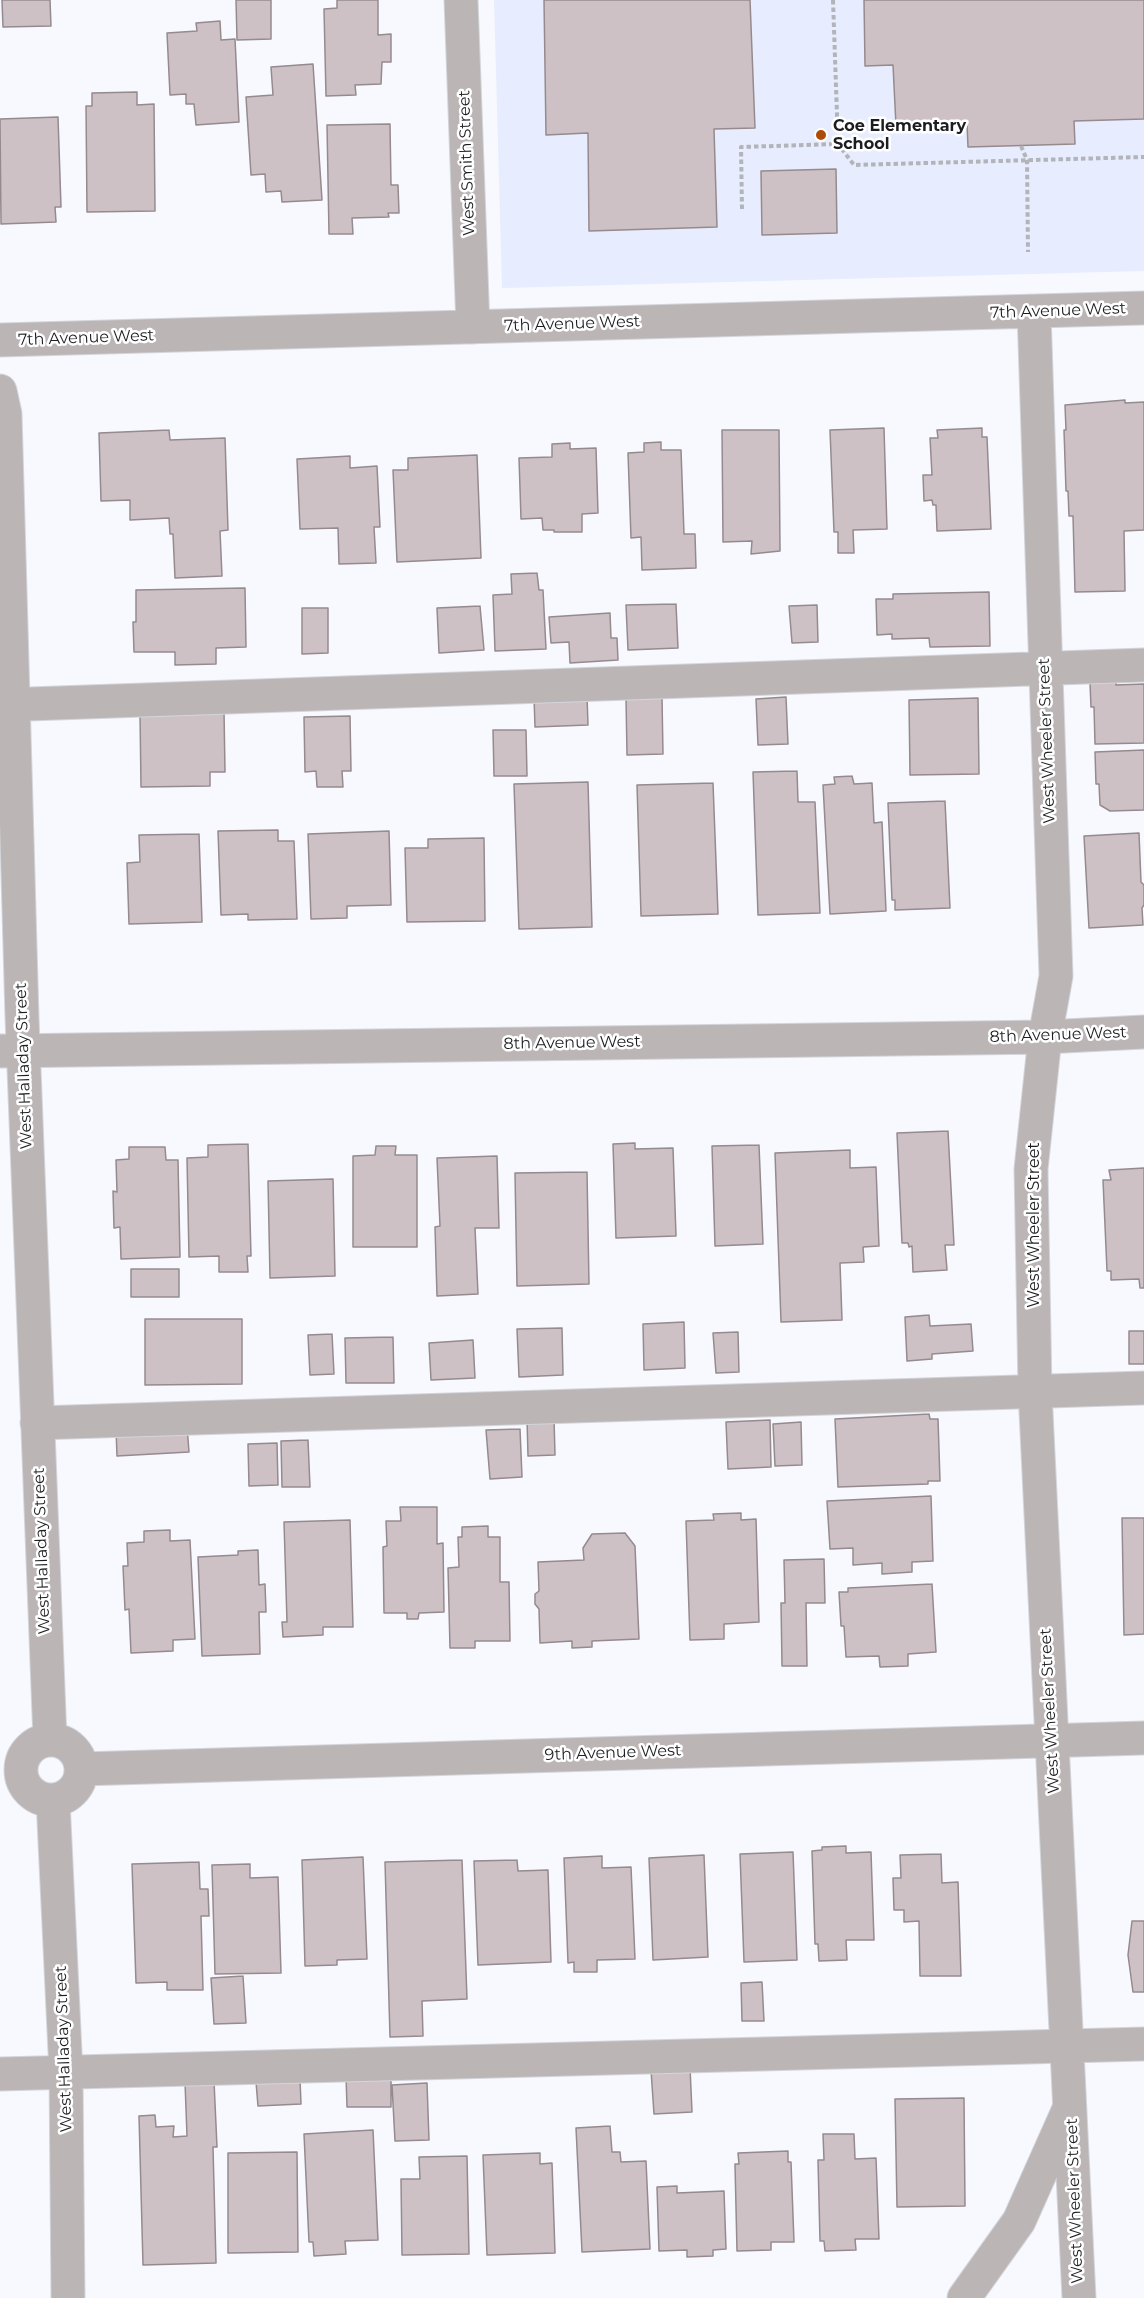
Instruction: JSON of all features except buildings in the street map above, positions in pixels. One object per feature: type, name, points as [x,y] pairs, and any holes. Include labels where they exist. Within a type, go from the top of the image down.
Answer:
[{"type":"street","name":"West Smith Street","points":[[461,0],[473,327]]},
{"type":"street","name":"7th Avenue West","points":[[0,340],[1144,308]]},
{"type":"street","name":"West Wheeler Street","points":[[1034,312],[1056,976],[1045,1037],[1031,1169],[1035,1391],[1079,2298]]},
{"type":"street","name":"West Halladay Street","points":[[0,391],[5,414],[12,1051],[37,1423],[50,1740]]},
{"type":"street","points":[[7,705],[1144,665]]},
{"type":"street","name":"8th Avenue West","points":[[12,1051],[1045,1037],[1144,1032]]},
{"type":"street","points":[[37,1423],[1144,1388]]},
{"type":"street","name":"9th Avenue West","points":[[81,1769],[1144,1738]]},
{"type":"street","points":[[50,1740],[62,1742],[71,1747],[81,1763],[81,1769],[74,1790],[66,1796],[53,1800],[40,1798],[32,1793],[11,1770],[32,1746],[50,1740]]},
{"type":"street","name":"West Halladay Street","points":[[53,1800],[66,2073],[68,2298]]},
{"type":"street","points":[[0,2074],[1144,2044]]},
{"type":"street","name":"West Wheeler Street","points":[[964,2298],[1019,2222],[1071,2103]]},
{"type":"path","points":[[833,0],[838,144],[854,165],[1144,157]]},
{"type":"path","points":[[742,209],[741,147],[838,144]]},
{"type":"path","points":[[1021,146],[1027,160],[1028,252]]},
{"type":"shaded area","name":"Coe Elementary School","points":[[494,0],[1144,0],[1144,271],[502,288]]},
{"type":"place","name":"Coe Elementary School","points":[[821,135]]}]
